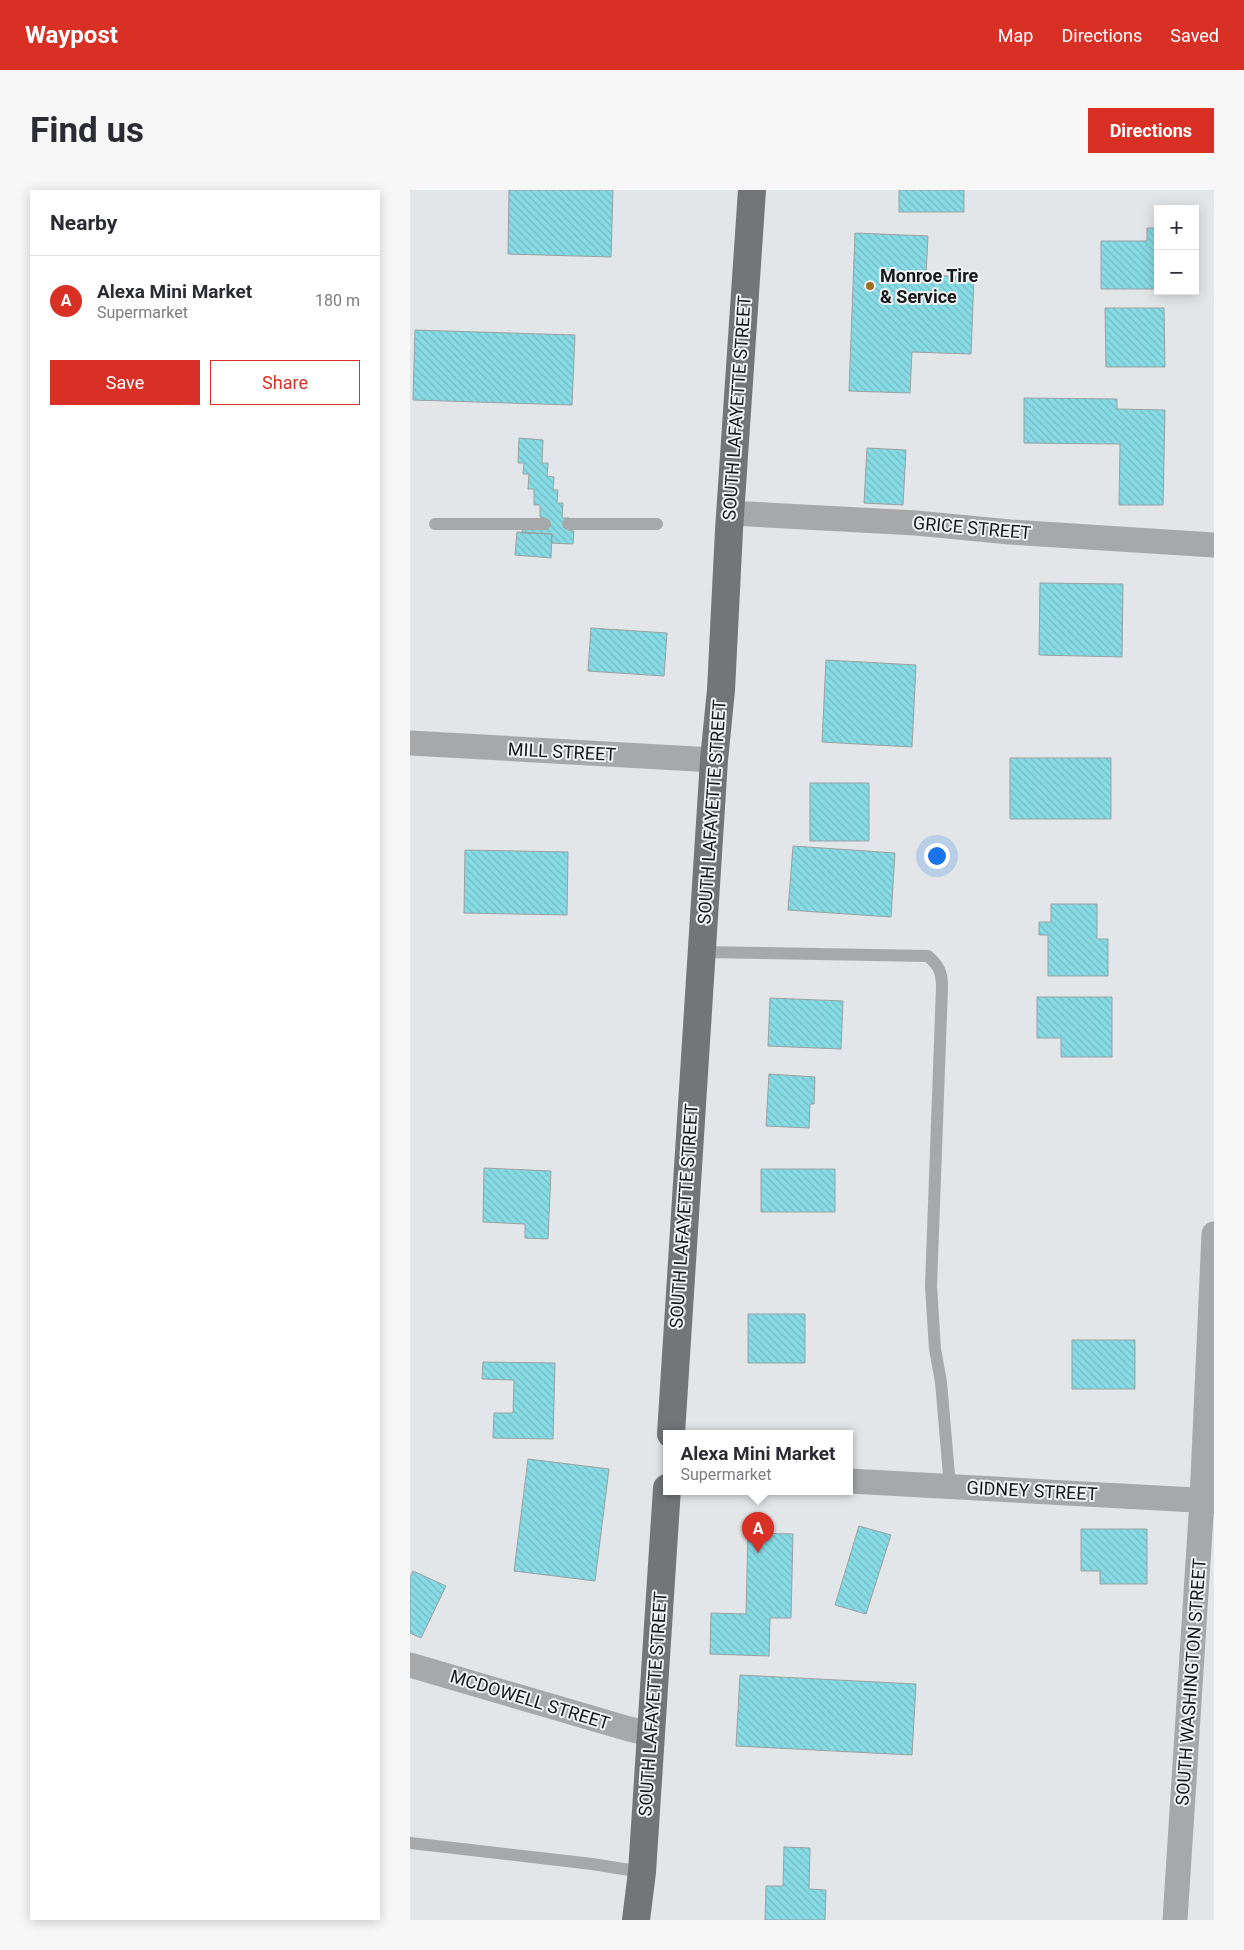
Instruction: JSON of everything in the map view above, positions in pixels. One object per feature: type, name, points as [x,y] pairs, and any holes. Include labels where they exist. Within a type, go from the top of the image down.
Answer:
[{"type":"main road","name":"SOUTH LAFAYETTE STREET","points":[[670,1430],[714,760],[721,690],[730,514],[752,190]]},
{"type":"main road","name":"SOUTH LAFAYETTE STREET","points":[[636,1920],[642,1872],[667,1495]]},
{"type":"street","name":"GRICE STREET","points":[[730,514],[916,524],[1214,545]]},
{"type":"street","name":"MILL STREET","points":[[410,743],[714,760]]},
{"type":"street","name":"SOUTH WASHINGTON STREET","points":[[1175,1920],[1208,1500],[1214,1234]]},
{"type":"street","name":"GIDNEY STREET","points":[[853,1481],[1208,1500]]},
{"type":"street","name":"MCDOWELL STREET","points":[[410,1664],[651,1734]]},
{"type":"lane","points":[[435,524],[545,524]]},
{"type":"lane","points":[[568,524],[657,524]]},
{"type":"lane","points":[[701,952],[928,956],[938,965],[942,980],[931,1286],[935,1349],[941,1382],[950,1487]]},
{"type":"lane","points":[[410,1843],[592,1864],[642,1872]]},
{"type":"building","points":[[509,190],[613,190],[611,257],[508,254]]},
{"type":"building","points":[[899,190],[964,190],[964,212],[899,212]]},
{"type":"building","points":[[1147,228],[1154,228],[1154,289],[1101,289],[1101,241],[1147,241]]},
{"type":"building","points":[[855,233],[928,236],[926,275],[974,277],[971,354],[912,352],[910,393],[849,391]]},
{"type":"building","points":[[1105,308],[1164,308],[1165,367],[1106,367]]},
{"type":"building","points":[[415,330],[575,335],[572,405],[413,400]]},
{"type":"building","points":[[1024,398],[1117,399],[1117,409],[1165,410],[1163,505],[1119,505],[1120,444],[1024,443]]},
{"type":"building","points":[[519,438],[543,440],[542,463],[548,463],[547,476],[554,477],[553,490],[558,490],[557,503],[563,503],[562,518],[569,518],[568,530],[574,531],[573,544],[551,543],[552,534],[522,533],[523,528],[544,528],[545,518],[540,517],[540,505],[534,505],[534,489],[528,489],[529,474],[523,474],[524,463],[518,463]]},
{"type":"building","points":[[867,448],[906,450],[903,505],[864,503]]},
{"type":"building","points":[[517,532],[552,534],[551,558],[515,555]]},
{"type":"building","points":[[1040,583],[1123,584],[1122,657],[1039,655]]},
{"type":"building","points":[[591,628],[667,633],[664,676],[588,671]]},
{"type":"building","points":[[826,660],[916,665],[912,747],[822,742]]},
{"type":"building","points":[[1010,758],[1111,758],[1111,819],[1010,819]]},
{"type":"building","points":[[810,783],[869,783],[869,841],[810,841]]},
{"type":"building","points":[[793,846],[895,853],[891,917],[788,910]]},
{"type":"building","points":[[465,850],[568,852],[567,915],[464,913]]},
{"type":"building","points":[[1051,904],[1097,904],[1097,939],[1108,939],[1108,976],[1048,976],[1048,935],[1039,935],[1039,922],[1051,922]]},
{"type":"building","points":[[1037,997],[1112,997],[1112,1057],[1061,1057],[1061,1038],[1037,1038]]},
{"type":"building","points":[[770,998],[843,1001],[841,1049],[768,1046]]},
{"type":"building","points":[[769,1074],[815,1077],[814,1104],[810,1104],[809,1128],[766,1126]]},
{"type":"building","points":[[484,1168],[551,1171],[548,1239],[525,1238],[525,1224],[483,1222]]},
{"type":"building","points":[[761,1169],[835,1169],[835,1212],[761,1212]]},
{"type":"building","points":[[748,1314],[805,1314],[805,1363],[748,1363]]},
{"type":"building","points":[[1072,1340],[1135,1340],[1135,1389],[1072,1389]]},
{"type":"building","points":[[483,1362],[555,1363],[553,1439],[493,1438],[494,1413],[513,1413],[514,1380],[482,1379]]},
{"type":"building","points":[[528,1459],[609,1469],[595,1581],[514,1571]]},
{"type":"building","points":[[859,1526],[891,1535],[866,1614],[835,1605]]},
{"type":"building","points":[[1081,1529],[1147,1529],[1147,1584],[1100,1584],[1100,1571],[1081,1571]]},
{"type":"building","points":[[748,1533],[793,1534],[791,1618],[770,1618],[769,1656],[710,1654],[711,1613],[746,1614]]},
{"type":"building","points":[[413,1571],[446,1586],[421,1638],[410,1633],[410,1577]]},
{"type":"building","points":[[740,1675],[916,1684],[912,1755],[736,1746]]},
{"type":"building","points":[[784,1847],[810,1848],[809,1889],[826,1890],[825,1920],[765,1920],[766,1886],[783,1886]]},
{"type":"place","name":"Monroe Tire & Service","points":[[870,286]]},
{"type":"place","name":"Alexa Mini Market","points":[[758,1553]]}]
